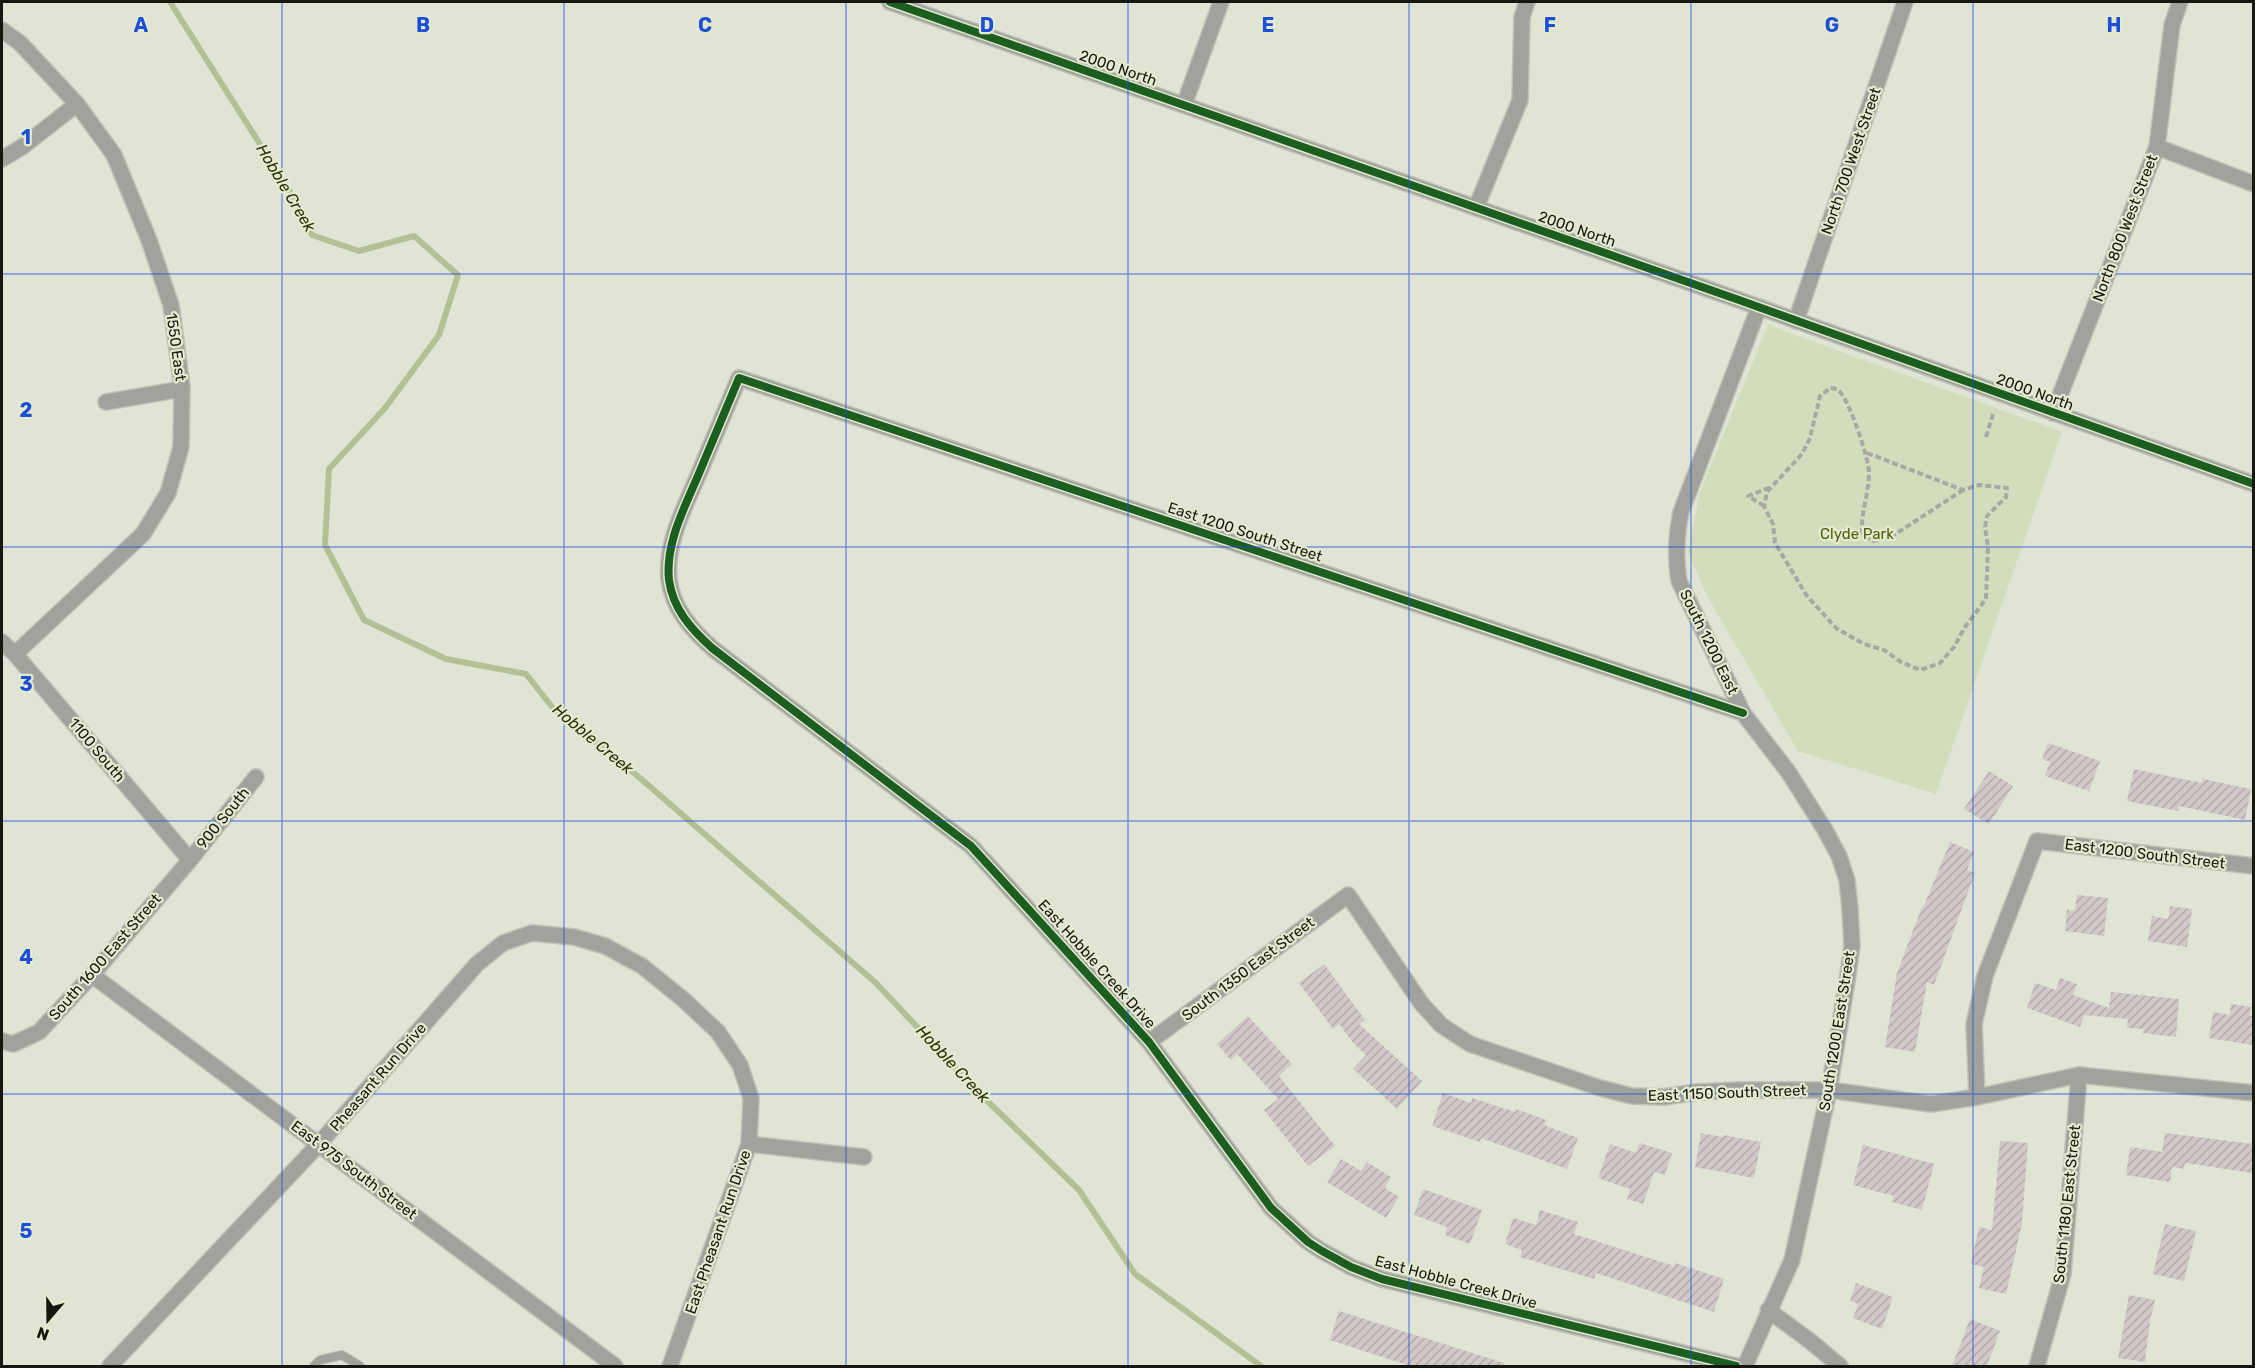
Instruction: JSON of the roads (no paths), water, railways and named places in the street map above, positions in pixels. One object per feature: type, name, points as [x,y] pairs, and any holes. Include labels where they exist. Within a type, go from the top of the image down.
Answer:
[{"type":"street","name":"2000 North","points":[[890,2],[1759,307],[2253,484]]},
{"type":"street","points":[[1184,105],[1221,2]]},
{"type":"street","points":[[1476,208],[1520,100],[1522,17],[1527,2]]},
{"type":"street","name":"North 700 West Street","points":[[1796,321],[1905,2]]},
{"type":"street","name":"North 800 West Street","points":[[2053,413],[2157,147],[2172,25],[2180,2]]},
{"type":"street","name":"1550 East","points":[[2,30],[20,43],[77,104],[114,155],[149,240],[171,306],[182,389],[180,447],[168,493],[143,534],[15,654]]},
{"type":"street","points":[[2,159],[22,147],[77,104]]},
{"type":"street","points":[[2157,147],[2253,184]]},
{"type":"street","name":"South 1200 East","points":[[1743,713],[1679,581],[1676,538],[1685,500],[1759,307]]},
{"type":"street","name":"East 1200 South Street","points":[[739,378],[1743,713]]},
{"type":"street","name":"East Hobble Creek Drive","points":[[739,378],[677,526],[670,552],[669,580],[677,607],[692,629],[712,648],[971,846],[1149,1042],[1271,1208],[1308,1242],[1322,1251],[1351,1267],[1382,1279],[1736,1366]]},
{"type":"street","points":[[106,402],[182,389]]},
{"type":"street","name":"1100 South","points":[[2,642],[15,654],[190,860]]},
{"type":"street","name":"South 1200 East Street","points":[[1743,713],[1774,752],[1826,830],[1839,856],[1847,880],[1852,946],[1829,1090],[1792,1260],[1745,1366]]},
{"type":"street","name":"900 South","points":[[190,860],[256,777]]},
{"type":"street","name":"East 1200 South Street","points":[[1977,1097],[1974,1024],[1985,976],[2037,841],[2253,866]]},
{"type":"street","name":"South 1600 East Street","points":[[7,1042],[39,1032],[92,975],[190,860]]},
{"type":"street","name":"South 1350 East Street","points":[[1149,1042],[1348,895]]},
{"type":"street","name":"East 1150 South Street","points":[[1348,895],[1421,1003],[1441,1025],[1470,1044],[1600,1088],[1632,1096],[1664,1097],[1698,1092],[1739,1090],[1829,1090],[1931,1104],[1977,1097],[2079,1075],[2253,1093]]},
{"type":"street","name":"Pheasant Run Drive","points":[[110,1366],[319,1144],[477,964],[503,943],[532,933]]},
{"type":"street","name":"East Pheasant Run Drive","points":[[532,933],[574,937],[605,946],[642,966],[684,1000],[718,1032],[740,1065],[752,1098],[749,1144],[670,1366]]},
{"type":"street","name":"East 975 South Street","points":[[92,975],[615,1366]]},
{"type":"street","name":"South 1180 East Street","points":[[2037,1366],[2063,1274],[2079,1075]]},
{"type":"street","points":[[749,1144],[864,1157]]},
{"type":"street","points":[[1768,1310],[1840,1366]]},
{"type":"lane","points":[[314,1366],[320,1360],[342,1355],[360,1366]]},
{"type":"waterway","name":"Hobble Creek","points":[[170,2],[289,190],[312,235],[359,251],[414,236],[458,275],[439,335],[385,408],[329,469],[325,545],[364,620],[446,659],[526,674],[553,708],[640,778],[876,983],[977,1091],[1079,1190],[1135,1274],[1261,1366]]},
{"type":"park label","name":"Clyde Park","points":[[1857,534]]}]
